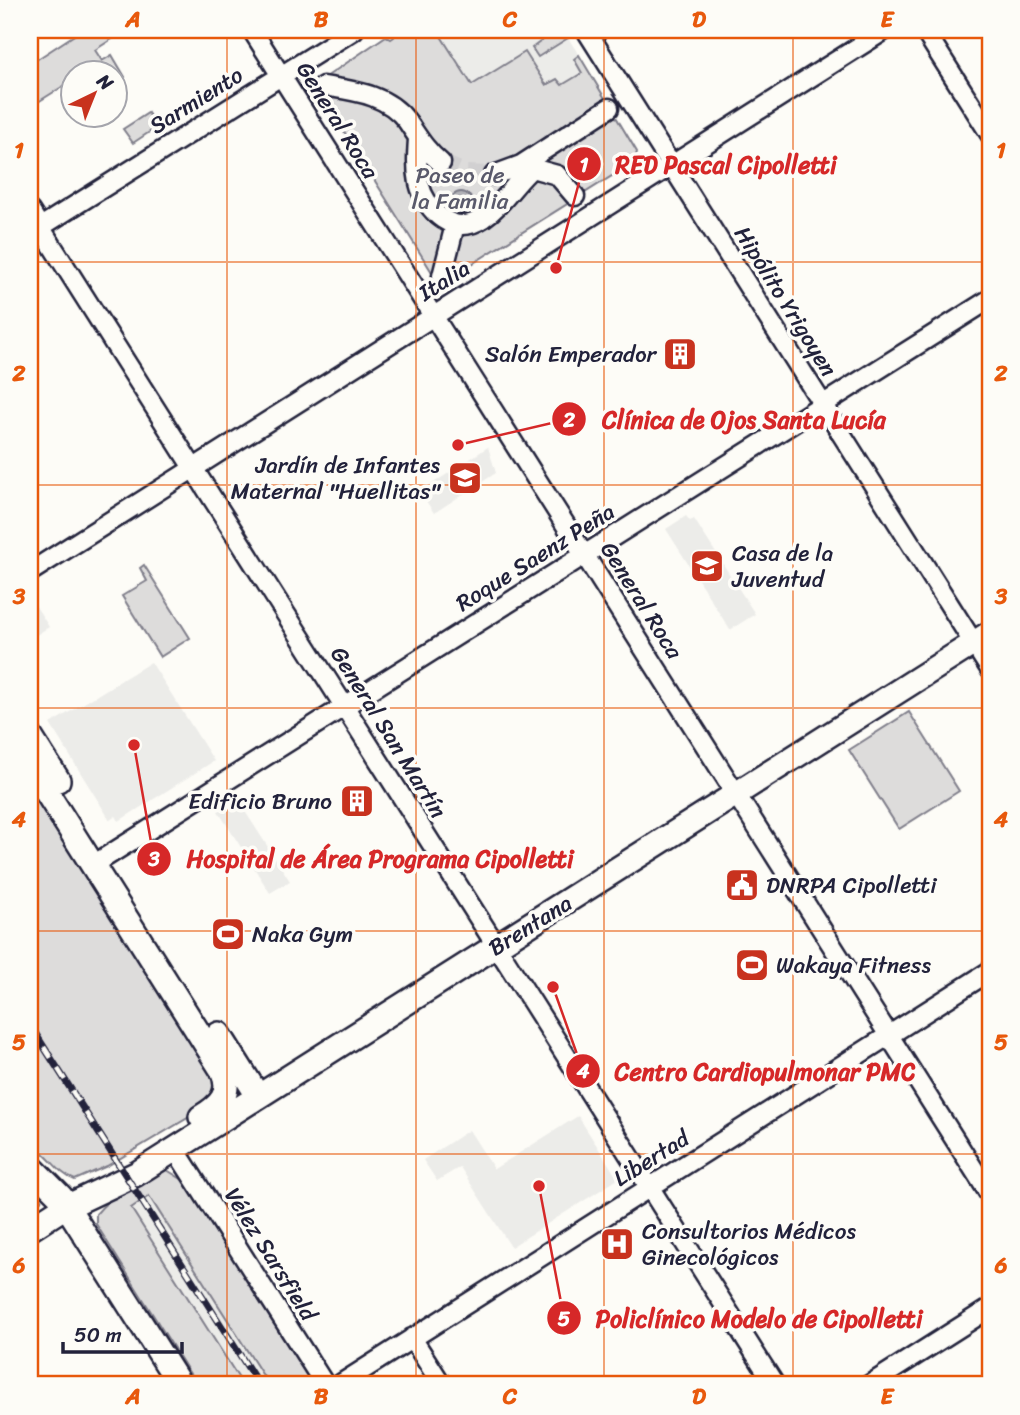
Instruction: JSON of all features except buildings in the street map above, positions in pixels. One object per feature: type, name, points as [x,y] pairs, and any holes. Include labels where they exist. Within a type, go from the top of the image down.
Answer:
[{"type":"main road","name":"Brentana","points":[[64,1202],[127,1179],[982,638]]},
{"type":"main road","points":[[30,736],[142,943],[220,1065],[226,1081],[226,1094],[222,1102],[64,1202],[30,1229]]},
{"type":"main road","points":[[30,766],[99,861],[255,1098]]},
{"type":"main road","points":[[142,943],[168,970],[255,1098]]},
{"type":"main road","points":[[30,1150],[53,1170],[64,1202]]},
{"type":"main road","points":[[30,1166],[64,1202],[180,1385]]},
{"type":"main road","points":[[30,1215],[64,1202]]},
{"type":"street","name":"General Roca","points":[[252,30],[990,1195]]},
{"type":"street","name":"Sarmiento","points":[[35,231],[354,30]]},
{"type":"street","name":"Hipólito Yrigoyen","points":[[586,30],[823,404],[982,638],[990,669]]},
{"type":"street","name":"Italia","points":[[30,572],[885,30]]},
{"type":"street","points":[[924,30],[990,134]]},
{"type":"street","points":[[323,86],[362,93],[385,101],[401,114],[418,139],[442,163]]},
{"type":"street","points":[[418,139],[417,169],[422,192],[439,216],[455,225],[466,225],[483,218],[527,166],[609,108]]},
{"type":"street","points":[[494,175],[527,166],[557,175],[575,196]]},
{"type":"street","name":"General San Martín","points":[[30,211],[35,231],[193,468],[775,1385]]},
{"type":"street","points":[[442,276],[455,225]]},
{"type":"street","name":"Roque Saenz Peña","points":[[99,861],[990,299]]},
{"type":"street","name":"Libertad","points":[[339,1385],[990,971]]},
{"type":"street","name":"Vélez Sarsfield","points":[[175,1149],[325,1385]]},
{"type":"street","points":[[869,1385],[990,1308]]},
{"type":"street","points":[[412,1338],[442,1385]]},
{"type":"shaded area","points":[[437,30],[563,30],[593,77],[503,134]]},
{"type":"shaded area","points":[[461,192],[469,195],[472,203],[469,211],[461,214],[453,211],[450,203],[453,195]]},
{"type":"shaded area","name":"Jardín de Infantes Maternal \"Huellitas\"","points":[[488,447],[496,473],[434,513],[420,492]]},
{"type":"shaded area","name":"Casa de la Juventud","points":[[686,516],[690,521],[694,519],[755,614],[730,630],[666,529]]},
{"type":"shaded area","points":[[30,597],[49,627],[30,639]]},
{"type":"shaded area","points":[[151,662],[214,761],[119,821],[116,816],[110,820],[50,724]]},
{"type":"shaded area","points":[[237,799],[290,881],[270,893],[218,811]]},
{"type":"shaded area","points":[[578,1116],[618,1179],[511,1247],[460,1167],[437,1181],[423,1160],[469,1130],[494,1169]]},
{"type":"shaded area","points":[[149,1196],[269,1385],[243,1385],[131,1208]]},
{"type":"green space","points":[[82,30],[126,30],[95,50],[101,60],[60,60],[60,88],[30,107],[30,64]]},
{"type":"green space","name":"Paseo de la Familia","points":[[395,30],[437,30],[472,85],[525,52],[546,85],[557,79],[562,85],[582,73],[574,59],[579,55],[637,152],[634,162],[448,279],[435,277],[320,93],[323,79],[386,36],[391,39],[394,37]]},
{"type":"green space","points":[[556,30],[563,30],[568,38],[538,57],[532,48]]},
{"type":"green space","points":[[148,113],[157,127],[133,143],[124,130],[130,130],[130,125]]},
{"type":"green space","points":[[144,565],[190,638],[160,657],[122,596],[147,581],[140,568]]},
{"type":"green space","points":[[909,712],[959,791],[899,829],[849,750]]},
{"type":"green space","points":[[30,783],[218,1084],[206,1107],[107,1166],[75,1180],[30,1144],[30,1014],[36,1010],[30,1000]]},
{"type":"green space","points":[[167,1170],[183,1180],[313,1385],[269,1385],[149,1196],[131,1208],[243,1385],[197,1385],[96,1224],[96,1214],[119,1193],[148,1175]]},
{"type":"waterway","points":[[30,1191],[40,1200]]},
{"type":"tunnel","points":[[441,163],[467,174],[494,175]]},
{"type":"railway","points":[[30,1025],[259,1385]]},
{"type":"place","name":"RED Pascal Cipolletti","points":[[556,268]]},
{"type":"place","name":"Salón Emperador","points":[[680,354]]},
{"type":"place","name":"Clínica de Ojos Santa Lucía","points":[[458,445]]},
{"type":"place","name":"Jardín de Infantes Maternal \"Huellitas\"","points":[[465,478]]},
{"type":"place","name":"Casa de la Juventud","points":[[707,566]]},
{"type":"place","name":"Hospital de Área Programa Cipolletti","points":[[134,745]]},
{"type":"place","name":"Edificio Bruno","points":[[357,801]]},
{"type":"place","name":"DNRPA Cipolletti","points":[[742,885]]},
{"type":"place","name":"Naka Gym","points":[[228,934]]},
{"type":"place","name":"Wakaya Fitness","points":[[752,965]]},
{"type":"place","name":"Centro Cardiopulmonar PMC","points":[[553,987]]},
{"type":"place","name":"Policlínico Modelo de Cipolletti","points":[[539,1186]]},
{"type":"place","name":"Consultorios Médicos Ginecológicos","points":[[617,1244]]}]
